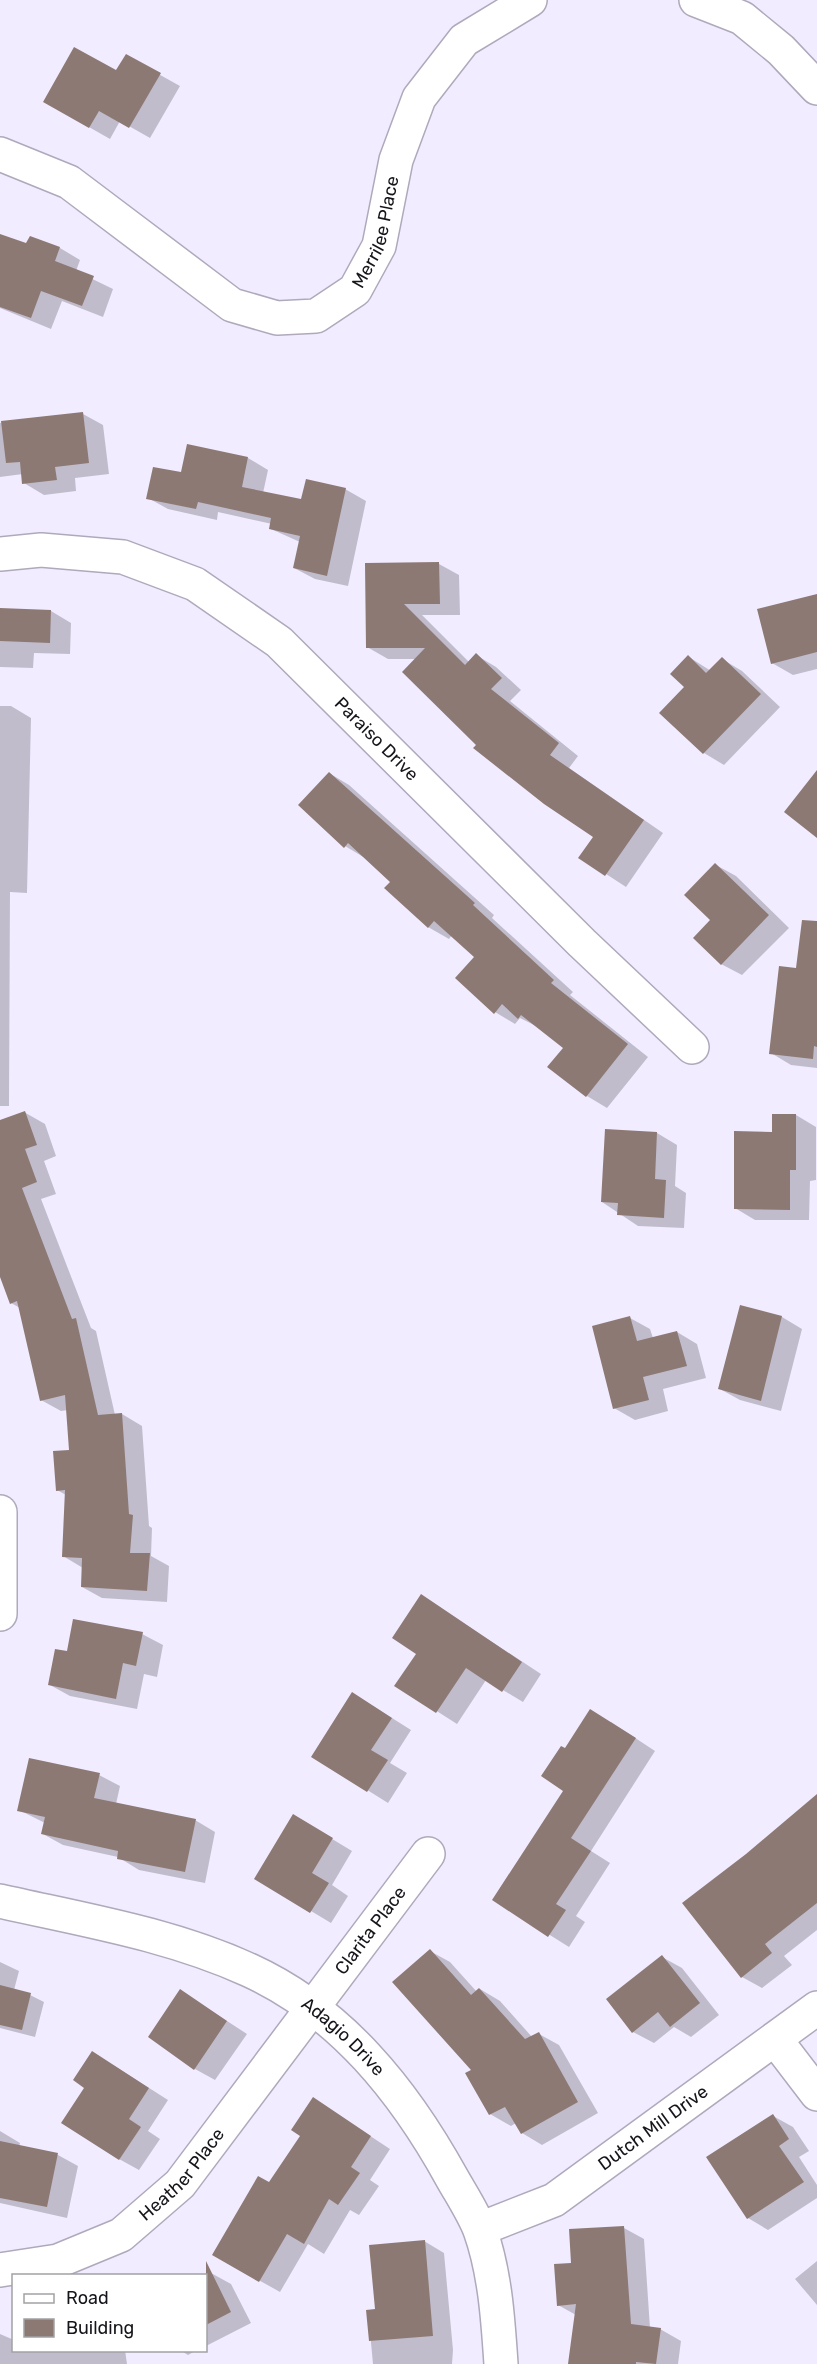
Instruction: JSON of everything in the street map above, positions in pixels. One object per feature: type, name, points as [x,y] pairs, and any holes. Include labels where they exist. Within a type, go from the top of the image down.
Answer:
[{"type":"street","name":"Merrilee Place","points":[[0,154],[69,182],[232,305],[277,318],[316,316],[355,290],[379,246],[396,159],[419,98],[464,40],[530,0]]},
{"type":"street","points":[[696,0],[742,18],[782,50],[817,88]]},
{"type":"street","name":"Paraiso Drive","points":[[0,554],[41,550],[123,557],[195,584],[279,642],[582,943],[692,1047]]},
{"type":"street","points":[[0,1512],[0,1614]]},
{"type":"street","name":"Clarita Place","points":[[314,2006],[428,1854]]},
{"type":"street","name":"Adagio Drive","points":[[0,1901],[170,1939],[250,1970],[314,2006],[376,2065],[426,2130],[480,2229],[497,2306],[501,2364]]},
{"type":"street","name":"Heather Place","points":[[0,2270],[58,2261],[121,2235],[180,2184],[314,2006]]},
{"type":"street","name":"Dutch Mill Drive","points":[[480,2229],[554,2200],[817,2008]]},
{"type":"street","points":[[775,2039],[817,2094]]},
{"type":"building","points":[[74,47],[116,70],[126,54],[161,73],[129,128],[99,111],[89,128],[43,102]]},
{"type":"building","points":[[0,234],[26,243],[30,236],[60,247],[55,261],[94,276],[82,306],[41,291],[31,318],[0,307]]},
{"type":"building","points":[[83,412],[89,463],[55,467],[57,480],[22,484],[20,462],[6,463],[1,421]]},
{"type":"building","points":[[187,444],[248,457],[242,487],[301,499],[306,479],[346,488],[327,576],[293,568],[300,536],[269,529],[271,518],[198,502],[196,509],[146,499],[153,467],[181,472]]},
{"type":"building","points":[[439,562],[440,604],[404,604],[465,665],[476,653],[502,678],[491,689],[559,743],[550,755],[644,820],[605,876],[578,858],[593,837],[544,804],[473,748],[476,745],[402,672],[425,648],[366,648],[365,563]]},
{"type":"building","points":[[817,594],[817,652],[771,664],[757,609]]},
{"type":"building","points":[[0,608],[51,610],[50,643],[0,641]]},
{"type":"building","points":[[688,655],[706,673],[722,657],[761,694],[703,754],[659,713],[684,687],[670,674]]},
{"type":"building","points":[[817,770],[817,838],[784,812]]},
{"type":"building","points":[[329,772],[475,903],[473,905],[554,980],[551,983],[628,1044],[586,1097],[547,1067],[563,1048],[521,1015],[518,1019],[502,1004],[494,1014],[455,978],[474,957],[434,921],[428,928],[384,888],[390,882],[348,843],[344,848],[298,805]]},
{"type":"building","points":[[715,863],[769,915],[721,965],[693,938],[710,920],[684,895]]},
{"type":"building","points":[[802,920],[817,921],[817,1047],[814,1046],[813,1059],[769,1054],[779,966],[796,968]]},
{"type":"building","points":[[25,1111],[37,1145],[25,1149],[37,1182],[22,1188],[72,1319],[76,1318],[98,1415],[122,1413],[129,1514],[133,1515],[130,1553],[150,1553],[147,1591],[81,1587],[82,1558],[62,1557],[65,1490],[56,1491],[53,1451],[69,1450],[65,1395],[40,1401],[17,1301],[10,1304],[0,1277],[0,1120]]},
{"type":"building","points":[[772,1114],[796,1114],[796,1170],[790,1170],[790,1210],[734,1209],[734,1131],[772,1132]]},
{"type":"building","points":[[605,1129],[657,1132],[655,1179],[666,1180],[664,1218],[617,1215],[618,1203],[601,1202]]},
{"type":"building","points":[[740,1305],[782,1316],[761,1401],[718,1389]]},
{"type":"building","points":[[630,1316],[637,1341],[677,1331],[687,1366],[643,1377],[649,1400],[613,1409],[592,1326]]},
{"type":"building","points":[[421,1594],[522,1662],[502,1692],[466,1668],[436,1713],[394,1686],[416,1654],[392,1638]]},
{"type":"building","points":[[73,1619],[143,1632],[136,1666],[123,1663],[116,1699],[48,1685],[55,1649],[67,1651]]},
{"type":"building","points":[[352,1692],[392,1718],[371,1750],[388,1760],[367,1792],[311,1757]]},
{"type":"building","points":[[590,1709],[636,1738],[571,1838],[591,1851],[556,1904],[566,1910],[548,1937],[492,1900],[563,1791],[541,1776],[561,1746],[565,1748]]},
{"type":"building","points":[[29,1758],[100,1773],[94,1798],[196,1819],[185,1872],[117,1859],[118,1851],[41,1834],[45,1817],[17,1811]]},
{"type":"building","points":[[817,1794],[817,1903],[765,1944],[772,1953],[741,1978],[682,1903],[746,1854]]},
{"type":"building","points":[[293,1814],[333,1838],[312,1873],[329,1883],[310,1913],[254,1879]]},
{"type":"building","points":[[430,1949],[471,1995],[479,1988],[525,2039],[539,2032],[578,2102],[521,2134],[505,2107],[489,2115],[465,2073],[471,2070],[392,1982]]},
{"type":"building","points":[[662,1955],[700,2003],[670,2027],[658,2012],[632,2033],[606,1999]]},
{"type":"building","points":[[0,1985],[31,1993],[22,2030],[0,2025]]},
{"type":"building","points":[[180,1989],[227,2021],[194,2070],[148,2037]]},
{"type":"building","points":[[92,2051],[149,2088],[129,2119],[141,2127],[119,2160],[61,2123],[84,2088],[73,2080]]},
{"type":"building","points":[[313,2097],[371,2136],[351,2167],[360,2173],[338,2205],[329,2199],[304,2244],[287,2234],[259,2282],[212,2255],[258,2176],[269,2182],[300,2136],[291,2130]]},
{"type":"building","points":[[773,2114],[789,2139],[779,2146],[804,2182],[747,2219],[706,2157]]},
{"type":"building","points":[[0,2141],[58,2153],[47,2207],[0,2198]]},
{"type":"building","points":[[624,2226],[631,2324],[661,2328],[656,2364],[636,2362],[636,2364],[568,2364],[576,2304],[557,2306],[554,2264],[571,2263],[569,2229]]},
{"type":"building","points":[[425,2240],[433,2336],[369,2341],[366,2310],[375,2309],[369,2245]]},
{"type":"building","points":[[206,2261],[231,2312],[207,2324],[207,2274]]}]
